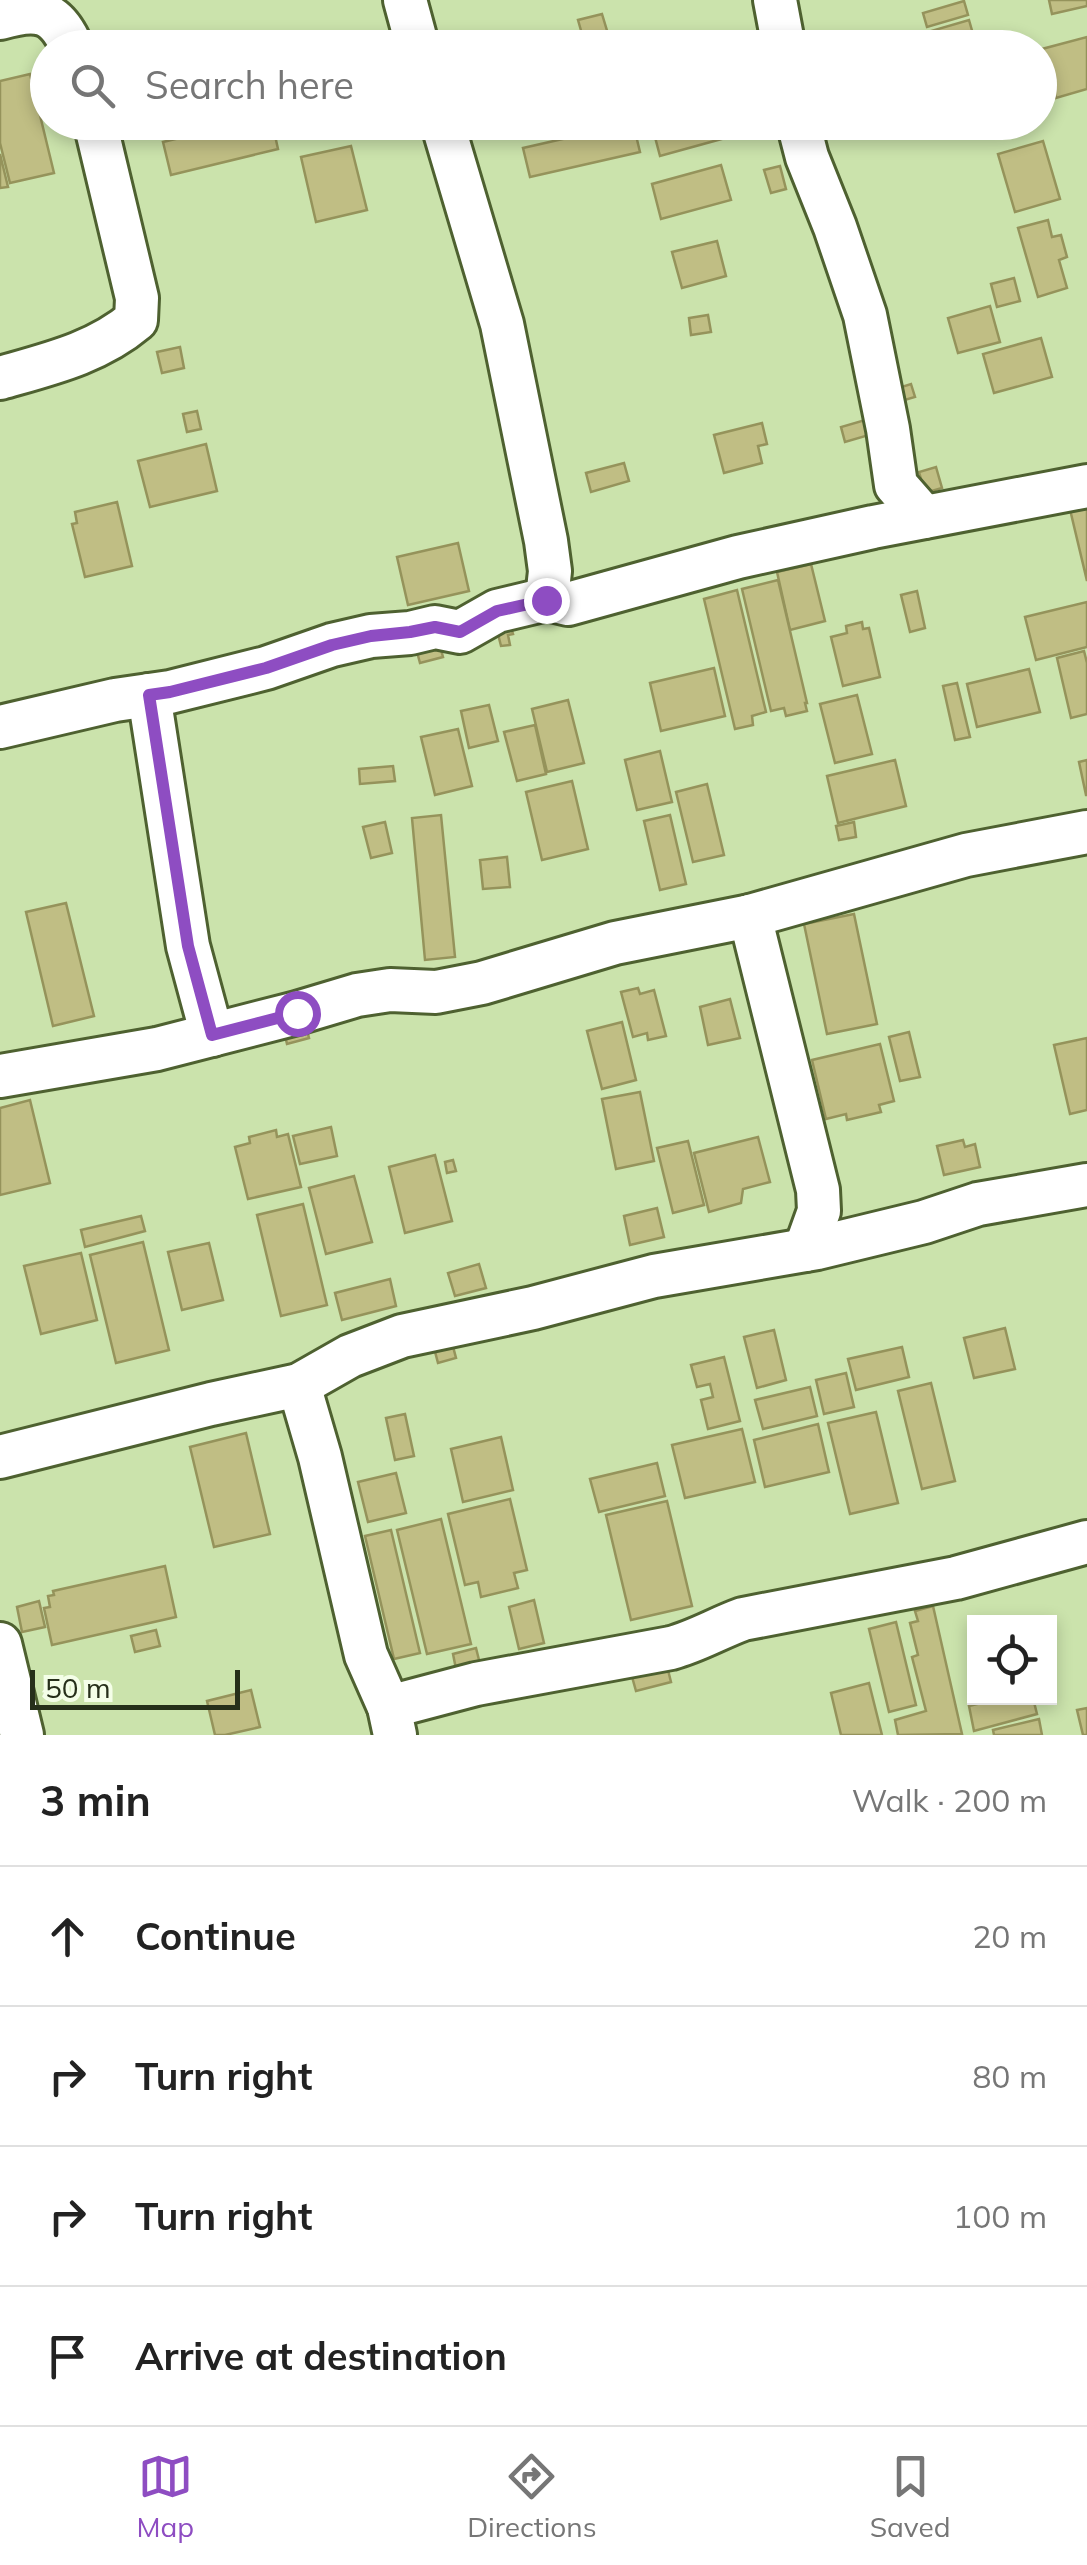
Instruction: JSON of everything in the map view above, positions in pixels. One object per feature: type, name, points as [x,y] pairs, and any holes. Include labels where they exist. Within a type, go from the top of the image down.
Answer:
[{"type":"street","points":[[405,0],[413,30]]},
{"type":"street","points":[[775,0],[781,30]]},
{"type":"street","points":[[20,10],[54,18],[63,30]]},
{"type":"street","points":[[0,378],[89,350],[136,320],[137,298],[99,140]]},
{"type":"street","points":[[447,140],[502,324],[546,541],[550,571],[546,600]]},
{"type":"street","points":[[803,140],[864,315],[896,485],[924,518]]},
{"type":"street","points":[[873,527],[896,485]]},
{"type":"street","points":[[0,727],[170,692],[371,636],[435,627],[460,632],[497,611],[546,600],[568,604],[738,557],[1087,486]]},
{"type":"street","points":[[149,695],[188,946],[212,1035]]},
{"type":"street","points":[[0,1076],[157,1049],[357,995],[390,990],[436,992],[482,983],[615,943],[750,916],[966,855],[1087,832]]},
{"type":"street","points":[[750,916],[818,1190],[819,1211],[806,1250]]},
{"type":"street","points":[[0,1457],[299,1385],[370,1346],[402,1336],[533,1308],[654,1276],[806,1250],[924,1222],[978,1204],[1087,1185]]},
{"type":"street","points":[[299,1385],[366,1654],[392,1721],[476,1684],[671,1648],[743,1619],[956,1578],[1087,1542]]},
{"type":"street","points":[[0,1644],[22,1735]]},
{"type":"building","points":[[1049,0],[1087,0],[1087,6],[1052,14]]},
{"type":"building","points":[[964,1],[968,15],[927,27],[923,13]]},
{"type":"building","points":[[602,14],[607,30],[581,30],[578,20]]},
{"type":"building","points":[[969,20],[972,30],[934,30]]},
{"type":"building","points":[[1087,37],[1087,89],[1057,98],[1057,45]]},
{"type":"building","points":[[30,74],[30,140],[46,140],[54,173],[10,183],[0,143],[0,81]]},
{"type":"building","points":[[276,140],[278,149],[171,175],[163,142]]},
{"type":"building","points":[[558,140],[637,140],[640,152],[530,177],[523,148]]},
{"type":"building","points":[[656,140],[718,140],[660,156]]},
{"type":"building","points":[[1043,141],[1060,199],[1015,212],[998,154]]},
{"type":"building","points":[[351,146],[367,210],[316,222],[301,157]]},
{"type":"building","points":[[0,154],[8,187],[0,188]]},
{"type":"building","points":[[721,165],[731,200],[661,219],[652,184]]},
{"type":"building","points":[[780,166],[786,189],[771,193],[764,170]]},
{"type":"building","points":[[1048,220],[1052,237],[1061,235],[1067,257],[1059,260],[1067,288],[1038,297],[1018,228]]},
{"type":"building","points":[[717,241],[726,276],[682,288],[672,252]]},
{"type":"building","points":[[1014,278],[1020,301],[997,307],[991,284]]},
{"type":"building","points":[[990,306],[1000,342],[958,353],[948,318]]},
{"type":"building","points":[[708,315],[711,332],[691,335],[689,318]]},
{"type":"building","points":[[1041,338],[1052,377],[994,393],[983,354]]},
{"type":"building","points":[[180,347],[184,368],[162,373],[157,352]]},
{"type":"building","points":[[911,384],[915,397],[898,402],[895,389]]},
{"type":"building","points":[[197,411],[201,429],[187,432],[183,414]]},
{"type":"building","points":[[872,418],[876,433],[845,442],[841,427]]},
{"type":"building","points":[[762,423],[767,444],[758,446],[762,463],[724,473],[714,435]]},
{"type":"building","points":[[206,444],[217,491],[150,507],[138,461]]},
{"type":"building","points":[[624,463],[629,481],[591,492],[586,473]]},
{"type":"building","points":[[936,467],[942,488],[925,493],[919,472]]},
{"type":"building","points":[[1087,496],[1087,581],[1068,501]]},
{"type":"building","points":[[117,502],[132,566],[85,577],[72,524],[77,523],[75,512]]},
{"type":"building","points":[[458,543],[469,591],[408,605],[397,557]]},
{"type":"building","points":[[811,564],[825,621],[790,630],[777,572]]},
{"type":"building","points":[[778,580],[807,703],[807,711],[786,716],[784,708],[771,711],[742,589]]},
{"type":"building","points":[[737,590],[766,712],[752,716],[753,725],[735,729],[704,599]]},
{"type":"building","points":[[917,591],[925,628],[910,632],[901,595]]},
{"type":"building","points":[[1087,602],[1087,647],[1036,660],[1025,617]]},
{"type":"building","points":[[862,622],[863,629],[869,628],[880,677],[843,686],[831,637],[847,633],[846,626]]},
{"type":"building","points":[[511,627],[510,645],[501,646],[497,630]]},
{"type":"building","points":[[436,631],[443,657],[420,663],[413,637]]},
{"type":"building","points":[[1084,651],[1087,714],[1071,718],[1057,658]]},
{"type":"building","points":[[714,668],[725,716],[661,731],[650,683]]},
{"type":"building","points":[[1029,669],[1040,712],[977,727],[967,684]]},
{"type":"building","points":[[957,683],[970,737],[955,740],[943,686]]},
{"type":"building","points":[[857,695],[872,754],[835,763],[820,704]]},
{"type":"building","points":[[568,700],[584,763],[547,772],[532,709]]},
{"type":"building","points":[[489,705],[498,741],[469,748],[461,711]]},
{"type":"building","points":[[535,725],[546,774],[517,781],[504,732]]},
{"type":"building","points":[[458,729],[472,786],[435,795],[421,737]]},
{"type":"building","points":[[660,751],[672,802],[637,810],[625,760]]},
{"type":"building","points":[[895,760],[906,806],[838,823],[827,776]]},
{"type":"building","points":[[1087,760],[1087,795],[1086,795],[1079,762]]},
{"type":"building","points":[[393,766],[395,781],[360,784],[359,769]]},
{"type":"building","points":[[572,781],[588,849],[542,860],[526,792]]},
{"type":"building","points":[[707,784],[724,855],[693,862],[676,792]]},
{"type":"building","points":[[441,815],[455,957],[425,960],[412,818]]},
{"type":"building","points":[[670,815],[686,884],[660,890],[644,821]]},
{"type":"building","points":[[385,822],[392,853],[371,858],[363,827]]},
{"type":"building","points":[[854,822],[856,837],[839,840],[836,826]]},
{"type":"building","points":[[507,857],[510,887],[483,889],[480,860]]},
{"type":"building","points":[[66,903],[94,1016],[53,1026],[26,912]]},
{"type":"building","points":[[854,914],[877,1024],[827,1034],[804,924]]},
{"type":"building","points":[[638,988],[640,994],[654,990],[666,1036],[648,1040],[647,1033],[633,1037],[621,992]]},
{"type":"building","points":[[730,999],[740,1038],[708,1045],[700,1007]]},
{"type":"building","points":[[303,1014],[309,1038],[287,1044],[281,1019]]},
{"type":"building","points":[[622,1022],[636,1080],[602,1089],[587,1031]]},
{"type":"building","points":[[909,1032],[920,1077],[900,1081],[889,1037]]},
{"type":"building","points":[[1087,1038],[1087,1110],[1070,1114],[1054,1045]]},
{"type":"building","points":[[880,1044],[894,1101],[879,1105],[881,1112],[847,1120],[846,1114],[826,1119],[812,1060]]},
{"type":"building","points":[[640,1092],[654,1161],[616,1169],[602,1099]]},
{"type":"building","points":[[30,1100],[50,1183],[0,1195],[0,1108]]},
{"type":"building","points":[[331,1127],[337,1156],[300,1164],[293,1136]]},
{"type":"building","points":[[276,1130],[277,1137],[288,1134],[301,1187],[248,1199],[235,1147],[250,1143],[249,1137]]},
{"type":"building","points":[[758,1137],[770,1182],[743,1189],[741,1203],[709,1212],[694,1153]]},
{"type":"building","points":[[963,1140],[965,1147],[975,1144],[980,1167],[944,1175],[937,1146]]},
{"type":"building","points":[[688,1141],[704,1205],[673,1213],[657,1148]]},
{"type":"building","points":[[435,1155],[452,1221],[405,1233],[389,1167]]},
{"type":"building","points":[[453,1160],[456,1171],[447,1173],[445,1162]]},
{"type":"building","points":[[354,1176],[372,1242],[326,1254],[309,1188]]},
{"type":"building","points":[[303,1204],[327,1305],[281,1316],[257,1215]]},
{"type":"building","points":[[657,1208],[664,1237],[630,1245],[624,1216]]},
{"type":"building","points":[[141,1216],[145,1231],[85,1247],[81,1230]]},
{"type":"building","points":[[143,1242],[169,1350],[116,1363],[90,1255]]},
{"type":"building","points":[[209,1243],[223,1300],[182,1310],[168,1252]]},
{"type":"building","points":[[81,1253],[97,1320],[41,1334],[24,1266]]},
{"type":"building","points":[[479,1264],[486,1288],[455,1296],[448,1273]]},
{"type":"building","points":[[390,1279],[396,1306],[342,1320],[335,1293]]},
{"type":"building","points":[[1005,1328],[1015,1369],[974,1378],[964,1338]]},
{"type":"building","points":[[774,1330],[786,1380],[757,1388],[744,1337]]},
{"type":"building","points":[[451,1339],[456,1358],[438,1363],[433,1344]]},
{"type":"building","points":[[902,1347],[909,1377],[856,1390],[848,1359]]},
{"type":"building","points":[[724,1357],[740,1421],[708,1429],[701,1400],[713,1397],[710,1384],[697,1387],[691,1365]]},
{"type":"building","points":[[846,1373],[854,1407],[824,1414],[816,1380]]},
{"type":"building","points":[[931,1383],[955,1481],[922,1489],[898,1391]]},
{"type":"building","points":[[810,1387],[817,1416],[763,1429],[755,1400]]},
{"type":"building","points":[[876,1412],[898,1503],[850,1514],[828,1423]]},
{"type":"building","points":[[405,1414],[414,1456],[395,1460],[386,1418]]},
{"type":"building","points":[[818,1424],[829,1472],[765,1487],[754,1440]]},
{"type":"building","points":[[742,1429],[755,1482],[685,1498],[672,1445]]},
{"type":"building","points":[[246,1433],[270,1534],[214,1547],[190,1447]]},
{"type":"building","points":[[501,1437],[513,1490],[463,1502],[451,1449]]},
{"type":"building","points":[[657,1463],[665,1496],[599,1512],[590,1479]]},
{"type":"building","points":[[396,1473],[406,1513],[368,1522],[358,1482]]},
{"type":"building","points":[[510,1499],[527,1570],[514,1573],[518,1588],[481,1597],[478,1582],[465,1585],[448,1514]]},
{"type":"building","points":[[667,1501],[692,1606],[631,1620],[606,1515]]},
{"type":"building","points":[[441,1519],[471,1644],[427,1654],[397,1530]]},
{"type":"building","points":[[391,1530],[420,1653],[394,1659],[365,1536]]},
{"type":"building","points":[[165,1566],[176,1617],[52,1645],[44,1608],[50,1607],[48,1596],[54,1595],[53,1591]]},
{"type":"building","points":[[534,1600],[544,1643],[519,1649],[509,1607]]},
{"type":"building","points":[[39,1601],[45,1627],[22,1632],[17,1607]]},
{"type":"building","points":[[933,1606],[962,1734],[898,1735],[895,1720],[926,1711],[912,1657],[918,1655],[910,1623],[918,1621],[915,1611]]},
{"type":"building","points":[[896,1622],[916,1705],[889,1712],[869,1629]]},
{"type":"building","points":[[156,1630],[160,1646],[135,1652],[131,1636]]},
{"type":"building","points":[[476,1648],[480,1664],[456,1669],[453,1654]]},
{"type":"building","points":[[665,1658],[671,1682],[636,1691],[629,1666]]},
{"type":"building","points":[[869,1683],[882,1735],[841,1735],[831,1693]]},
{"type":"building","points":[[251,1690],[260,1727],[215,1735],[207,1701]]},
{"type":"building","points":[[1035,1705],[1037,1714],[974,1731],[969,1706]]},
{"type":"building","points":[[1087,1708],[1087,1735],[1083,1735],[1077,1710]]},
{"type":"building","points":[[1039,1719],[1042,1735],[994,1735],[993,1730]]},
{"type":"route","points":[[297,1013],[212,1035],[188,946],[149,695],[266,668],[371,636],[435,627],[460,632],[497,611],[546,600]]}]
